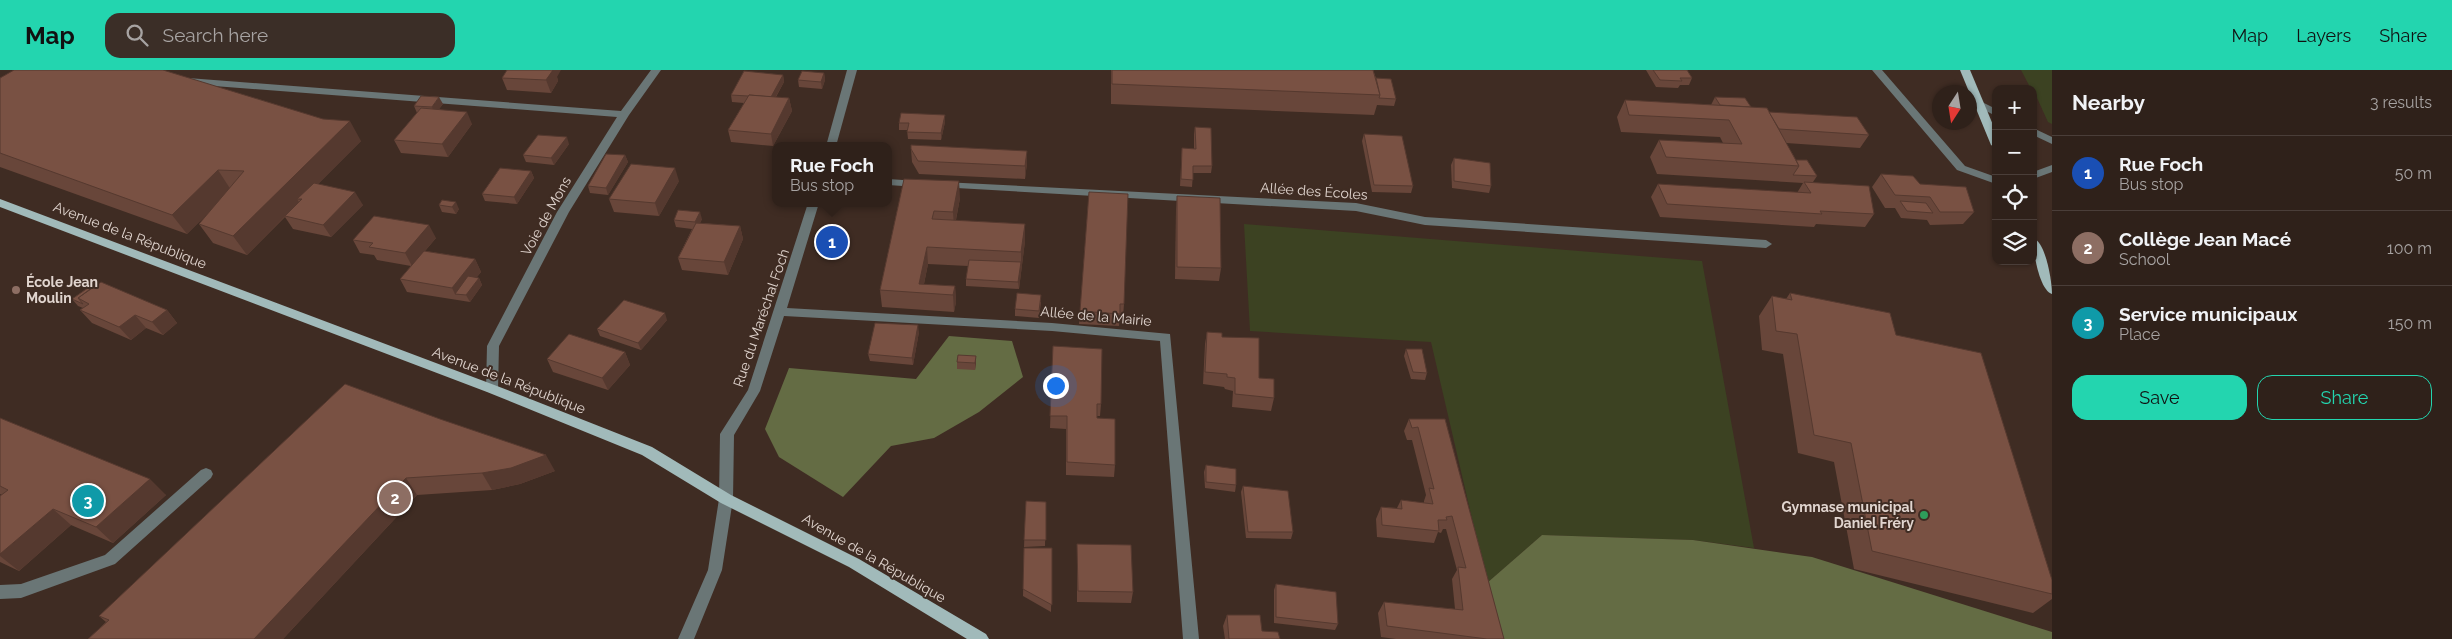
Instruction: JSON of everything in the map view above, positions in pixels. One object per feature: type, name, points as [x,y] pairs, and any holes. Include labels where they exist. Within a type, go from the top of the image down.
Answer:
[{"type":"main road","points":[[1965,70],[1992,136]]},
{"type":"main road","name":"Avenue de la République","points":[[0,203],[492,389],[647,450],[726,499],[830,550],[981,639]]},
{"type":"main road","points":[[2037,252],[2052,290]]},
{"type":"street","name":"Voie de Mons","points":[[492,389],[493,346],[563,212],[624,114],[656,70]]},
{"type":"street","points":[[832,142],[852,70]]},
{"type":"street","points":[[1878,70],[1961,168],[1992,180]]},
{"type":"street","points":[[180,81],[624,114]]},
{"type":"street","points":[[1978,103],[1992,111]]},
{"type":"street","points":[[2037,133],[2052,141]]},
{"type":"street","points":[[2035,175],[2052,168]]},
{"type":"street","name":"Allée des Écoles","points":[[892,182],[1356,208],[1424,221],[1766,244]]},
{"type":"street","name":"Rue du Maréchal Foch","points":[[686,639],[715,570],[726,499],[727,434],[754,391],[781,312],[813,207]]},
{"type":"street","name":"Allée de la Mairie","points":[[781,312],[1052,327],[1166,338],[1191,639]]},
{"type":"street","points":[[0,592],[21,591],[110,560],[206,474]]},
{"type":"green space","points":[[2021,70],[2052,70],[2052,124],[2048,122],[2037,98],[2037,85],[2029,85]]},
{"type":"green space","points":[[1244,224],[1702,261],[1754,548],[1693,540],[1542,535],[1487,583],[1431,342],[1250,331]]},
{"type":"green space","points":[[949,336],[1012,341],[1023,377],[979,412],[934,438],[891,446],[843,497],[779,457],[765,429],[789,368],[916,379]]},
{"type":"green space","points":[[1542,535],[1693,540],[1812,557],[2052,632],[2052,639],[1500,639],[1487,583]]},
{"type":"building","points":[[14,70],[163,70],[323,119],[350,121],[233,236],[199,224],[244,171],[218,170],[172,215],[0,153],[0,78]]},
{"type":"building","points":[[507,70],[553,70],[546,80],[502,78]]},
{"type":"building","points":[[1112,70],[1373,70],[1380,95],[1112,84]]},
{"type":"building","points":[[1653,70],[1687,70],[1692,78],[1680,78],[1682,81],[1660,80]]},
{"type":"building","points":[[744,71],[783,75],[771,97],[731,95]]},
{"type":"building","points":[[802,71],[824,73],[821,82],[798,80]]},
{"type":"building","points":[[1376,78],[1391,79],[1396,99],[1379,98]]},
{"type":"building","points":[[749,95],[789,98],[771,134],[728,130]]},
{"type":"building","points":[[421,96],[439,97],[432,107],[414,106]]},
{"type":"building","points":[[1715,97],[1745,98],[1751,107],[1720,105]]},
{"type":"building","points":[[1625,100],[1767,108],[1799,166],[1666,157],[1659,140],[1742,144],[1729,120],[1629,115]]},
{"type":"building","points":[[421,108],[467,112],[442,144],[394,140]]},
{"type":"building","points":[[1769,112],[1857,117],[1869,135],[1779,129]]},
{"type":"building","points":[[901,113],[945,115],[941,133],[907,132],[909,123],[899,123]]},
{"type":"building","points":[[1195,127],[1211,128],[1212,166],[1193,166],[1193,180],[1181,179],[1182,148],[1196,149]]},
{"type":"building","points":[[1364,134],[1402,136],[1413,186],[1374,185]]},
{"type":"building","points":[[538,135],[567,137],[551,158],[523,155]]},
{"type":"building","points":[[911,145],[1027,151],[1025,166],[918,161],[911,149]]},
{"type":"building","points":[[606,154],[625,155],[606,188],[588,186]]},
{"type":"building","points":[[1454,158],[1490,163],[1491,186],[1454,181]]},
{"type":"building","points":[[1796,160],[1807,160],[1817,176],[1793,175],[1799,166]]},
{"type":"building","points":[[631,164],[675,168],[655,203],[609,199]]},
{"type":"building","points":[[500,168],[531,171],[514,197],[482,194]]},
{"type":"building","points":[[1881,174],[1913,176],[1920,184],[1966,187],[1974,212],[1940,212],[1930,197],[1895,195]]},
{"type":"building","points":[[904,179],[959,181],[953,212],[934,211],[932,219],[1025,224],[1021,252],[927,247],[919,284],[955,286],[953,295],[880,290]]},
{"type":"building","points":[[1804,182],[1869,186],[1874,214],[1820,211],[1822,214],[1667,204],[1658,184],[1811,193]]},
{"type":"building","points":[[314,183],[355,192],[323,225],[285,216],[302,199],[297,199]]},
{"type":"building","points":[[1089,192],[1128,194],[1124,304],[1120,304],[1120,314],[1080,311]]},
{"type":"building","points":[[1177,196],[1220,198],[1221,268],[1177,267]]},
{"type":"building","points":[[442,200],[456,202],[452,207],[439,205]]},
{"type":"building","points":[[1900,201],[1926,203],[1933,213],[1907,211]]},
{"type":"building","points":[[678,210],[700,212],[695,222],[674,220]]},
{"type":"building","points":[[374,216],[429,225],[405,253],[369,247],[373,243],[353,240]]},
{"type":"building","points":[[696,223],[740,226],[724,262],[678,258]]},
{"type":"building","points":[[424,251],[475,259],[452,288],[400,279]]},
{"type":"building","points":[[969,260],[1021,262],[1018,282],[966,279]]},
{"type":"building","points":[[468,276],[479,278],[466,295],[455,294]]},
{"type":"building","points":[[101,282],[167,310],[152,322],[135,315],[119,327],[80,310],[89,304],[78,298]]},
{"type":"building","points":[[95,283],[97,284],[78,298],[83,304],[72,299]]},
{"type":"building","points":[[1017,293],[1041,295],[1039,311],[1015,309]]},
{"type":"building","name":"Gymnase municipal Daniel Fréry","points":[[1790,293],[1890,313],[1896,335],[1981,353],[2052,580],[2052,594],[1872,551],[1851,443],[1814,435],[1797,334],[1776,331],[1772,296],[1792,300]]},
{"type":"building","points":[[624,300],[665,313],[638,343],[597,329]]},
{"type":"building","points":[[875,323],[918,325],[912,358],[868,354]]},
{"type":"building","points":[[1207,332],[1222,333],[1222,337],[1259,338],[1259,378],[1274,379],[1274,398],[1235,394],[1235,378],[1227,377],[1227,374],[1205,372]]},
{"type":"building","points":[[569,334],[625,352],[602,378],[547,359]]},
{"type":"building","points":[[1053,346],[1102,349],[1101,404],[1097,404],[1097,418],[1115,419],[1115,465],[1067,462],[1067,416],[1050,416]]},
{"type":"building","points":[[1406,349],[1422,349],[1427,373],[1413,372]]},
{"type":"building","points":[[958,355],[976,356],[975,363],[957,362]]},
{"type":"building","points":[[345,384],[546,455],[511,468],[482,473],[406,478],[254,639],[88,639],[109,620],[99,616]]},
{"type":"building","points":[[0,418],[150,479],[96,527],[53,509],[0,554],[0,496],[8,490],[0,486]]},
{"type":"building","points":[[1409,419],[1445,419],[1504,639],[1487,639],[1387,626],[1384,602],[1463,610],[1458,567],[1466,568],[1452,516],[1446,517],[1447,520],[1438,520],[1439,531],[1382,525],[1381,507],[1402,509],[1401,500],[1433,504],[1429,488],[1434,489],[1418,427],[1412,428]]},
{"type":"building","points":[[1206,465],[1236,469],[1236,485],[1206,482]]},
{"type":"building","points":[[1243,486],[1288,491],[1293,532],[1248,532]]},
{"type":"building","points":[[1026,501],[1046,502],[1046,540],[1024,540]]},
{"type":"building","points":[[1077,544],[1131,545],[1133,592],[1078,591]]},
{"type":"building","points":[[1024,548],[1052,548],[1052,605],[1023,589]]},
{"type":"building","points":[[1276,584],[1336,592],[1338,624],[1276,617]]},
{"type":"building","points":[[1227,615],[1260,615],[1262,631],[1278,632],[1280,639],[1229,639]]},
{"type":"place","name":"Rue Foch","points":[[832,242]]},
{"type":"place","name":"École Jean Moulin","points":[[16,290]]},
{"type":"place","name":"Collège Jean Macé","points":[[395,498]]},
{"type":"place","name":"Service municipaux","points":[[88,501]]},
{"type":"place","name":"Gymnase municipal Daniel Fréry","points":[[1924,515]]}]
